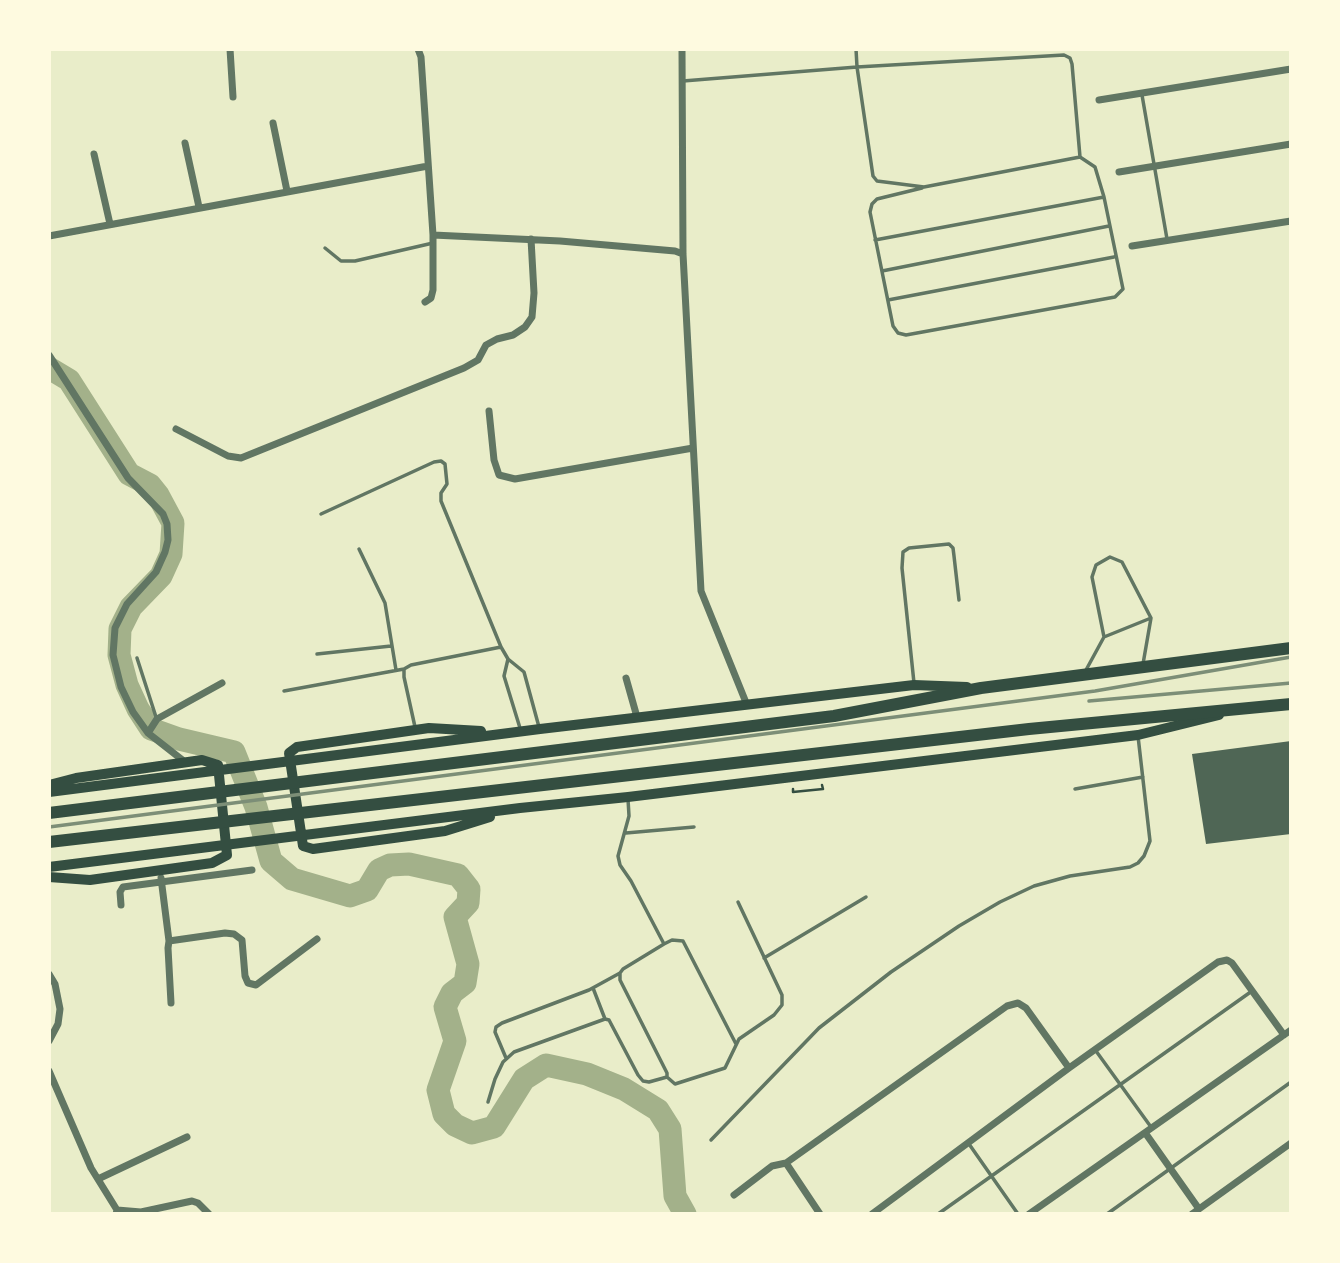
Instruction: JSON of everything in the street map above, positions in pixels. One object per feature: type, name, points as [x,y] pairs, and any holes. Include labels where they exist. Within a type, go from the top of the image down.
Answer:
[{"type":"main road","points":[[49,813],[834,716],[981,688],[1291,648]]},
{"type":"main road","points":[[49,792],[637,717],[915,685],[981,688]]},
{"type":"main road","points":[[49,842],[307,810],[1029,729],[1291,705]]},
{"type":"main road","points":[[49,867],[1138,735],[1236,711]]},
{"type":"main road","points":[[516,732],[429,728],[297,747],[289,753],[303,846],[313,849],[445,831],[520,808]]},
{"type":"main road","points":[[49,785],[76,778],[202,760],[218,765],[227,855],[212,863],[160,876],[90,880],[49,877]]},
{"type":"street","points":[[230,49],[233,97]]},
{"type":"street","points":[[418,49],[421,57],[433,239],[433,290],[431,298],[425,302]]},
{"type":"street","points":[[682,49],[682,254],[701,591],[747,705]]},
{"type":"street","points":[[1099,100],[1291,69]]},
{"type":"street","points":[[273,123],[287,191]]},
{"type":"street","points":[[185,143],[199,207]]},
{"type":"street","points":[[1119,172],[1291,144]]},
{"type":"street","points":[[94,154],[110,224]]},
{"type":"street","points":[[49,236],[428,166]]},
{"type":"street","points":[[1132,246],[1291,221]]},
{"type":"street","points":[[433,239],[531,239],[675,251],[682,254]]},
{"type":"street","points":[[176,429],[228,456],[241,458],[464,368],[478,360],[486,345],[513,335],[525,327],[532,317],[534,293],[531,239]]},
{"type":"street","points":[[49,355],[128,478],[163,514],[167,524],[169,540],[156,572],[127,604],[115,628],[113,655],[121,687],[133,712],[152,726],[186,762]]},
{"type":"street","points":[[489,411],[494,460],[499,475],[515,479],[692,448]]},
{"type":"street","points":[[626,678],[637,717]]},
{"type":"street","points":[[152,726],[222,683]]},
{"type":"street","points":[[121,905],[120,892],[123,887],[160,876],[252,870]]},
{"type":"street","points":[[160,876],[169,941],[172,1003]]},
{"type":"street","points":[[169,941],[234,934],[242,940],[248,983],[256,985],[317,939]]},
{"type":"street","points":[[872,1214],[1218,962],[1227,960],[1232,963],[1284,1035]]},
{"type":"street","points":[[49,974],[55,984],[60,1009],[58,1024],[49,1041]]},
{"type":"street","points":[[734,1195],[772,1166],[786,1163],[1007,1006],[1018,1003],[1026,1008],[1069,1068]]},
{"type":"street","points":[[1029,1214],[1291,1030]]},
{"type":"street","points":[[49,1071],[98,1179],[117,1212],[141,1212],[192,1201],[209,1214]]},
{"type":"street","points":[[1149,1131],[1199,1209]]},
{"type":"street","points":[[98,1179],[187,1138]]},
{"type":"street","points":[[1192,1214],[1291,1143]]},
{"type":"street","points":[[786,1163],[820,1214]]},
{"type":"lane","points":[[856,49],[874,179],[923,187]]},
{"type":"lane","points":[[683,81],[857,67],[1064,55],[1070,58],[1072,64],[1080,157]]},
{"type":"lane","points":[[1142,92],[1167,241]]},
{"type":"lane","points":[[1080,157],[1095,167],[1104,197],[1123,289],[1115,297],[906,335],[898,333],[893,326],[870,212],[877,199],[923,187],[1080,157]]},
{"type":"lane","points":[[876,240],[1104,197]]},
{"type":"lane","points":[[882,271],[1109,226]]},
{"type":"lane","points":[[325,248],[341,261],[355,261],[433,239]]},
{"type":"lane","points":[[888,300],[1115,257]]},
{"type":"lane","points":[[321,514],[434,462],[441,461],[445,464],[447,484],[441,493],[440,501],[501,647],[508,659],[524,672],[540,729]]},
{"type":"lane","points":[[915,685],[902,568],[903,552],[909,548],[949,544],[953,548],[959,600]]},
{"type":"lane","points":[[359,549],[385,603],[396,670]]},
{"type":"lane","points":[[1104,637],[1092,577],[1096,565],[1110,557],[1122,562],[1151,618],[1142,667]]},
{"type":"lane","points":[[1083,674],[1104,637],[1151,618]]},
{"type":"lane","points":[[317,654],[391,646]]},
{"type":"lane","points":[[284,691],[404,669],[411,665],[501,647]]},
{"type":"lane","points":[[138,658],[152,726]]},
{"type":"lane","points":[[508,659],[504,676],[516,732]]},
{"type":"lane","points":[[404,669],[416,730]]},
{"type":"lane","points":[[711,1140],[819,1028],[891,972],[959,926],[1034,886],[1070,876],[1130,867],[1138,863],[1150,841],[1138,735]]},
{"type":"lane","points":[[1075,789],[1143,777]]},
{"type":"lane","points":[[628,797],[629,816],[618,856],[620,865],[664,944]]},
{"type":"lane","points":[[625,833],[694,827]]},
{"type":"lane","points":[[764,958],[866,897]]},
{"type":"lane","points":[[620,973],[627,995],[667,1077],[675,1084],[725,1068],[736,1044],[774,1015],[782,1005],[782,995],[738,902]]},
{"type":"lane","points":[[506,1058],[495,1032],[496,1027],[593,988],[672,940],[683,941],[736,1044]]},
{"type":"lane","points":[[593,988],[605,1019],[609,1020],[638,1075],[649,1082],[667,1077]]},
{"type":"lane","points":[[938,1214],[1252,991]]},
{"type":"lane","points":[[488,1102],[495,1079],[506,1058],[514,1052],[605,1019]]},
{"type":"lane","points":[[1095,1050],[1149,1131]]},
{"type":"lane","points":[[1107,1214],[1291,1082]]},
{"type":"lane","points":[[968,1143],[1018,1214]]},
{"type":"path","points":[[793,792],[823,789],[823,785],[816,785]]},
{"type":"building","points":[[1291,741],[1291,834],[1206,844],[1192,754]]},
{"type":"waterway","points":[[49,368],[69,380],[129,474],[150,485],[173,523],[171,554],[161,576],[131,607],[120,629],[119,655],[127,685],[151,729],[179,739],[234,752],[256,807],[271,861],[292,879],[350,896],[367,890],[379,870],[390,865],[409,864],[458,875],[469,889],[468,903],[455,917],[468,964],[465,983],[452,993],[445,1007],[455,1041],[438,1090],[444,1114],[455,1125],[472,1133],[494,1127],[524,1079],[546,1065],[587,1074],[624,1089],[658,1110],[670,1129],[675,1196],[685,1214]]},
{"type":"railway","points":[[49,827],[1095,691],[1291,657]]},
{"type":"railway","points":[[1089,701],[1291,683]]}]
